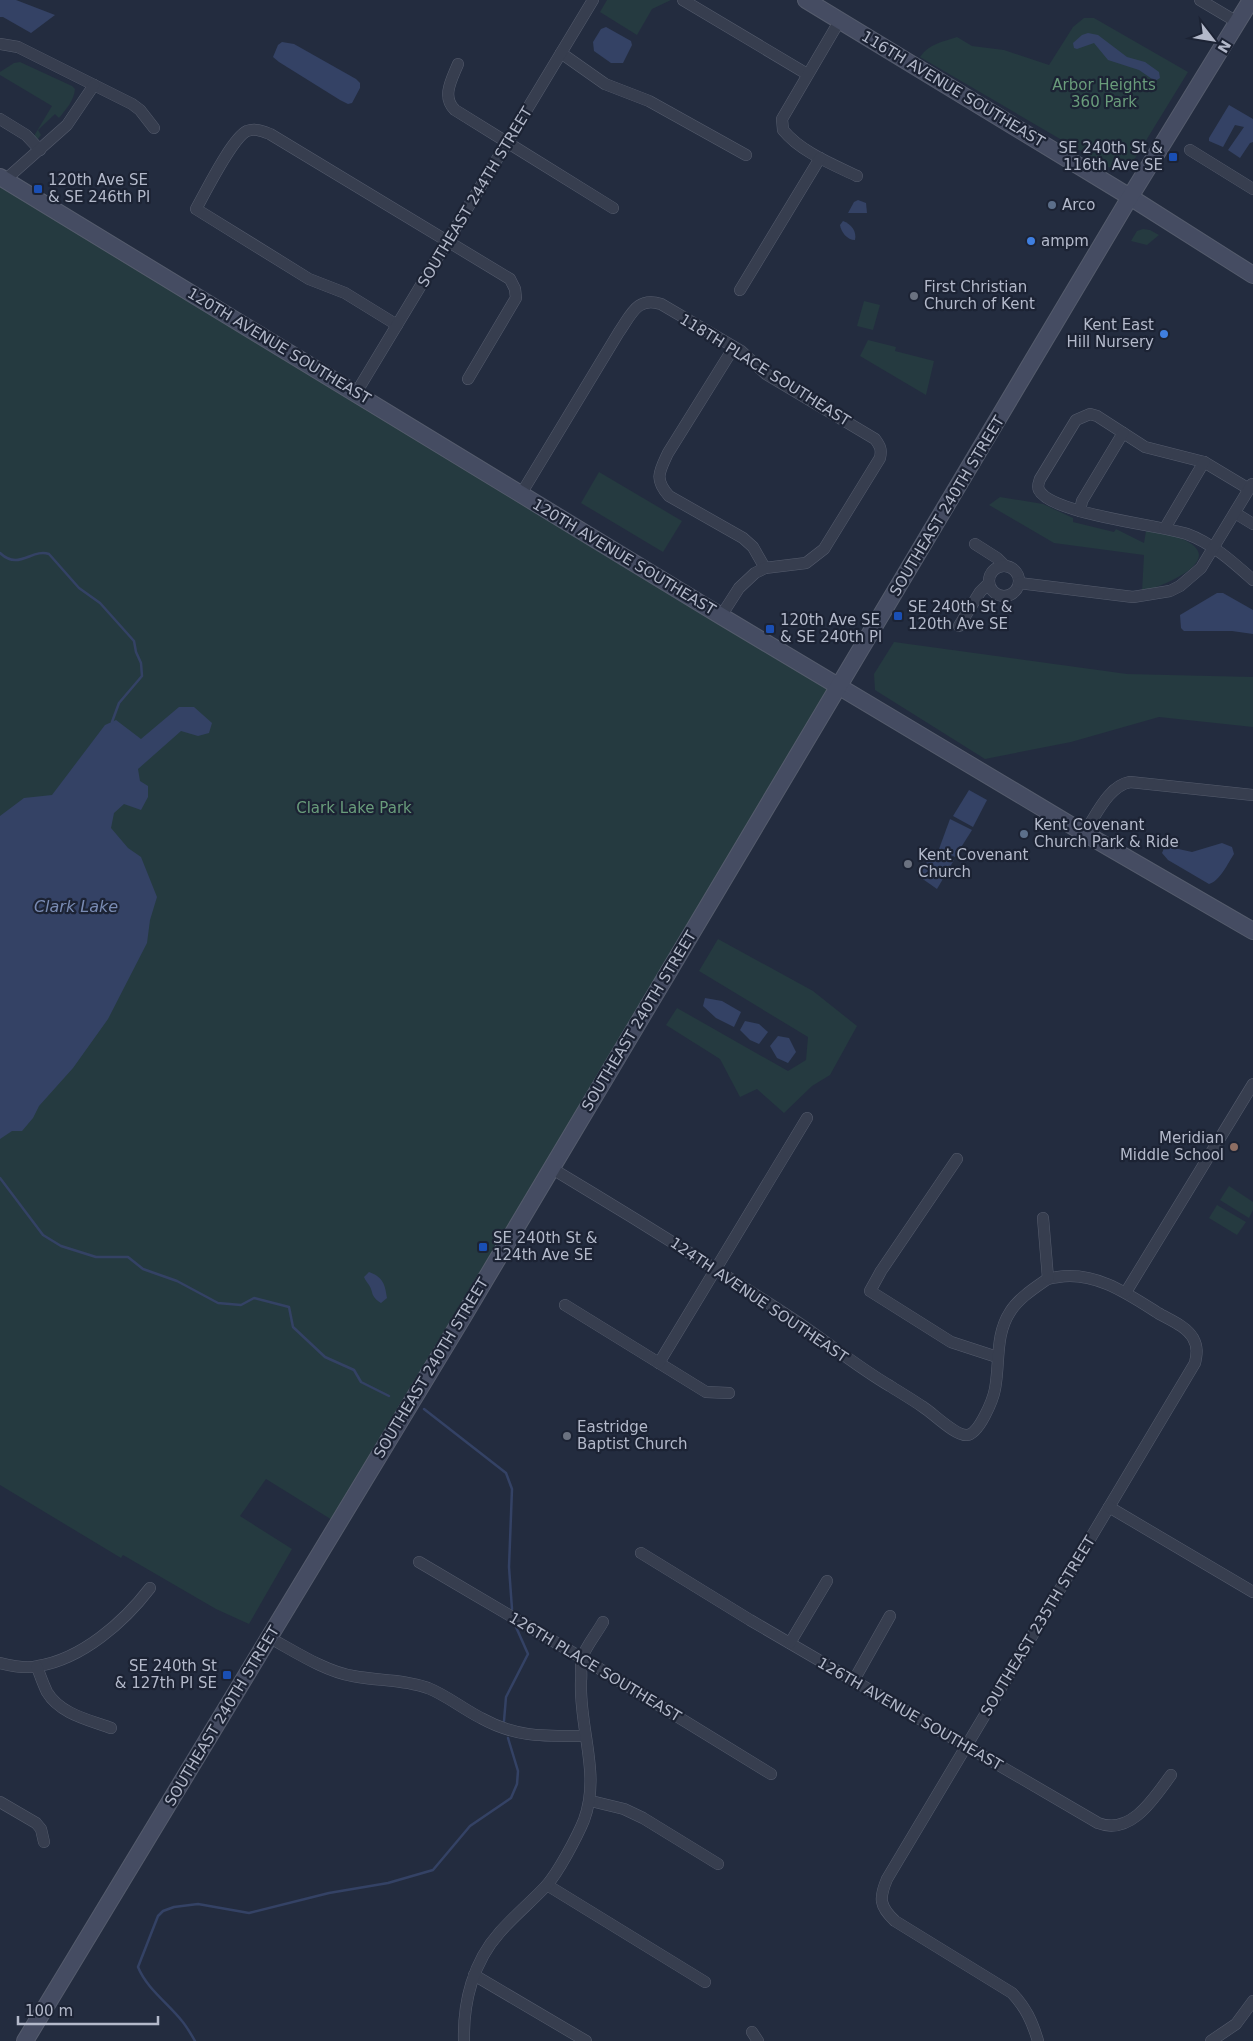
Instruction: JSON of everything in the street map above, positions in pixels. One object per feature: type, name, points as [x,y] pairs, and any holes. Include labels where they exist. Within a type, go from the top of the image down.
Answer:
[{"type":"main road","name":"116TH AVENUE SOUTHEAST","points":[[806,0],[1130,197],[1253,275]]},
{"type":"main road","name":"SOUTHEAST 240TH STREET","points":[[25,2041],[270,1638],[337,1522],[839,687],[1130,197],[1237,22],[1250,7]]},
{"type":"main road","name":"120TH AVENUE SOUTHEAST","points":[[3,178],[839,687],[1084,833],[1252,929]]},
{"type":"street","name":"SOUTHEAST 244TH STREET","points":[[356,393],[593,0]]},
{"type":"street","points":[[683,0],[807,74]]},
{"type":"street","points":[[1200,0],[1237,22]]},
{"type":"street","points":[[840,20],[782,119],[783,130],[790,139],[820,158],[857,176]]},
{"type":"street","points":[[0,44],[18,48],[132,104],[140,110],[154,128]]},
{"type":"street","points":[[561,53],[606,84],[649,101],[746,155]]},
{"type":"street","points":[[458,64],[448,90],[448,101],[452,108],[460,115],[613,208]]},
{"type":"street","points":[[3,178],[40,150],[67,125],[77,113],[94,85]]},
{"type":"street","points":[[0,119],[26,135],[40,150]]},
{"type":"street","points":[[397,325],[344,293],[309,278],[196,210],[233,145],[246,132],[258,129],[270,134],[510,279],[516,289],[516,298],[468,379]]},
{"type":"street","points":[[1190,150],[1253,189]]},
{"type":"street","points":[[740,290],[820,158]]},
{"type":"street","name":"118TH PLACE SOUTHEAST","points":[[521,494],[635,309],[645,302],[652,301],[661,304],[734,347],[750,358],[766,374],[875,439],[881,448],[880,458],[824,549],[806,564],[765,568]]},
{"type":"street","points":[[721,616],[739,588],[755,573],[765,568],[753,547],[743,538],[669,496],[662,488],[659,478],[661,468],[668,453],[734,347]]},
{"type":"street","points":[[1019,583],[1134,597],[1159,594],[1180,586],[1200,568],[1214,548],[1251,486],[1204,462],[1145,448],[1097,416],[1090,414],[1076,420],[1040,478],[1039,491],[1048,498],[1080,511],[1116,521],[1165,528],[1189,535],[1214,548],[1253,580]]},
{"type":"street","points":[[1080,511],[1082,501],[1123,433]]},
{"type":"street","points":[[1165,528],[1204,462]]},
{"type":"street","points":[[1235,513],[1253,524]]},
{"type":"street","points":[[975,544],[1017,573],[1019,583],[1015,592],[1006,596],[997,595],[990,588],[989,583]]},
{"type":"street","points":[[959,626],[980,592],[989,583],[993,571],[1005,566]]},
{"type":"street","points":[[1084,833],[1110,794],[1122,783],[1130,782],[1253,794]]},
{"type":"street","points":[[957,1159],[881,1271],[870,1291],[951,1342],[997,1357],[1002,1331],[1010,1313],[1024,1296],[1048,1278],[1072,1275],[1086,1277],[1126,1292],[1253,1084]]},
{"type":"street","points":[[659,1363],[807,1118]]},
{"type":"street","name":"124TH AVENUE SOUTHEAST","points":[[551,1168],[716,1269],[796,1321],[859,1367],[924,1407],[964,1436],[975,1431],[990,1404],[995,1389],[997,1357]]},
{"type":"street","points":[[1043,1218],[1048,1278]]},
{"type":"street","name":"SOUTHEAST 235TH STREET","points":[[1038,2041],[1032,2019],[1012,1993],[903,1927],[886,1913],[881,1903],[882,1892],[887,1879],[1195,1363],[1198,1350],[1193,1338],[1185,1329],[1126,1292]]},
{"type":"street","points":[[565,1305],[706,1392],[729,1393]]},
{"type":"street","points":[[1109,1507],[1253,1592]]},
{"type":"street","name":"126TH AVENUE SOUTHEAST","points":[[641,1553],[966,1748],[1098,1823],[1111,1827],[1126,1823],[1144,1809],[1171,1774]]},
{"type":"street","name":"126TH PLACE SOUTHEAST","points":[[418,1562],[582,1658],[771,1774]]},
{"type":"street","points":[[790,1643],[826,1582]]},
{"type":"street","points":[[0,1663],[37,1667],[74,1654],[93,1642],[132,1610],[150,1588]]},
{"type":"street","points":[[854,1680],[890,1616]]},
{"type":"street","points":[[464,2041],[465,2006],[474,1975],[486,1949],[500,1932],[547,1885],[583,1823],[591,1801],[590,1759],[585,1736],[581,1691],[582,1658],[603,1622]]},
{"type":"street","points":[[270,1638],[330,1669],[351,1676],[402,1680],[429,1689],[481,1718],[515,1733],[541,1736],[585,1736]]},
{"type":"street","points":[[37,1667],[48,1694],[59,1705],[82,1718],[111,1728]]},
{"type":"street","points":[[591,1801],[624,1809],[718,1864]]},
{"type":"street","points":[[0,1802],[36,1823],[41,1829],[44,1842]]},
{"type":"street","points":[[547,1885],[705,1982]]},
{"type":"street","points":[[474,1975],[586,2041]]},
{"type":"street","points":[[1211,2041],[1236,2024],[1253,2001]]},
{"type":"green space","points":[[607,0],[671,0],[652,9],[637,35],[600,12]]},
{"type":"green space","name":"Arbor Heights 360 Park","points":[[1084,18],[1094,18],[1188,72],[1131,165],[1117,169],[1108,167],[920,57],[932,46],[957,37],[972,46],[1004,50],[1049,65],[1073,27]]},
{"type":"green space","points":[[20,62],[75,89],[71,101],[59,118],[55,114],[38,130],[41,135],[37,140],[34,136],[52,106],[0,75],[0,72],[14,63]]},
{"type":"green space","name":"Clark Lake Park","points":[[0,177],[839,687],[337,1523],[266,1479],[240,1516],[292,1549],[249,1624],[216,1609],[123,1555],[121,1558],[0,1485]]},
{"type":"green space","points":[[1143,229],[1150,230],[1159,235],[1147,245],[1131,241],[1137,231]]},
{"type":"green space","points":[[864,301],[880,305],[873,330],[857,326]]},
{"type":"green space","points":[[868,340],[896,347],[895,351],[934,361],[926,395],[860,356]]},
{"type":"green space","points":[[599,472],[682,521],[663,552],[581,503]]},
{"type":"green space","points":[[1000,497],[1043,504],[1073,518],[1073,522],[1114,532],[1116,529],[1144,543],[1146,531],[1180,538],[1194,546],[1199,554],[1196,563],[1188,571],[1164,584],[1142,592],[1144,555],[1054,543],[989,505]]},
{"type":"green space","points":[[894,642],[1127,674],[1253,677],[1253,727],[1159,717],[1071,742],[985,759],[875,690],[874,674]]},
{"type":"green space","points":[[718,939],[813,991],[857,1026],[830,1075],[812,1086],[784,1113],[757,1089],[740,1097],[720,1059],[666,1025],[677,1008],[788,1071],[806,1060],[808,1037],[699,971]]},
{"type":"green space","points":[[1229,1186],[1253,1202],[1253,1210],[1249,1218],[1220,1200]]},
{"type":"green space","points":[[1217,1205],[1246,1222],[1237,1235],[1209,1218]]},
{"type":"water","points":[[0,0],[16,0],[55,15],[31,33],[0,17]]},
{"type":"water","points":[[606,27],[631,41],[632,45],[623,63],[611,63],[594,51],[593,42],[601,29]]},
{"type":"water","points":[[1088,33],[1098,35],[1127,57],[1145,62],[1159,72],[1160,78],[1155,81],[1139,70],[1108,60],[1094,43],[1077,49],[1074,48],[1073,43],[1082,35]]},
{"type":"water","points":[[282,42],[294,44],[356,79],[360,83],[360,88],[352,103],[348,104],[340,100],[273,57],[278,45]]},
{"type":"water","points":[[1229,105],[1253,119],[1253,142],[1250,143],[1240,158],[1228,150],[1244,127],[1235,125],[1223,147],[1209,141]]},
{"type":"water","points":[[858,200],[866,203],[867,213],[848,213],[854,202]]},
{"type":"water","points":[[843,221],[853,228],[855,240],[849,239],[843,233],[840,225]]},
{"type":"water","points":[[1217,593],[1223,593],[1253,610],[1253,634],[1232,631],[1184,631],[1181,628],[1180,615]]},
{"type":"water","name":"Clark Lake","points":[[179,707],[194,707],[212,723],[209,733],[198,736],[181,731],[138,769],[140,781],[148,786],[148,797],[141,810],[124,804],[114,813],[111,828],[128,848],[141,857],[157,897],[150,920],[147,943],[108,1019],[73,1068],[39,1106],[33,1118],[22,1131],[12,1131],[0,1139],[0,816],[24,798],[52,795],[105,725],[116,720],[141,739]]},
{"type":"water","points":[[969,790],[987,800],[973,827],[953,816]]},
{"type":"water","points":[[950,819],[972,830],[955,857],[939,849]]},
{"type":"water","points":[[1222,843],[1232,847],[1234,854],[1220,876],[1209,884],[1168,860],[1162,853],[1165,846],[1192,852]]},
{"type":"water","points":[[936,850],[954,860],[937,889],[917,875]]},
{"type":"water","points":[[705,998],[722,1001],[741,1012],[734,1027],[716,1018],[703,1006]]},
{"type":"water","points":[[745,1021],[759,1024],[768,1032],[759,1044],[750,1040],[740,1030]]},
{"type":"water","points":[[778,1036],[789,1038],[796,1052],[788,1063],[777,1058],[770,1046]]},
{"type":"water","points":[[369,1272],[377,1276],[384,1285],[387,1298],[381,1303],[374,1296],[364,1277]]},
{"type":"waterway","points":[[0,553],[13,560],[37,554],[49,554],[79,588],[100,603],[134,641],[141,663],[142,676],[119,703],[112,722]]},
{"type":"waterway","points":[[0,1178],[43,1235],[61,1246],[96,1257],[128,1257],[143,1269],[177,1281],[218,1303],[241,1305],[254,1298],[289,1307],[293,1327],[325,1357],[354,1370],[361,1382],[389,1396]]},
{"type":"waterway","points":[[424,1409],[506,1473],[512,1489],[509,1567],[512,1609]]},
{"type":"waterway","points":[[504,1721],[506,1697],[528,1654],[516,1627]]},
{"type":"waterway","points":[[195,2041],[182,2021],[152,1989],[138,1967],[158,1916],[163,1911],[174,1907],[198,1904],[249,1913],[329,1893],[388,1883],[433,1870],[470,1826],[511,1798],[517,1784],[518,1771],[508,1738]]},
{"type":"place","name":"SE 240th St & 116th Ave SE","points":[[1173,157]]},
{"type":"place","name":"120th Ave SE & SE 246th Pl","points":[[38,189]]},
{"type":"place","name":"Arco","points":[[1052,205]]},
{"type":"place","name":"ampm","points":[[1031,241]]},
{"type":"place","name":"First Christian Church of Kent","points":[[914,296]]},
{"type":"place","name":"Kent East Hill Nursery","points":[[1164,334]]},
{"type":"place","name":"SE 240th St & 120th Ave SE","points":[[898,616]]},
{"type":"place","name":"120th Ave SE & SE 240th Pl","points":[[770,629]]},
{"type":"place","name":"Kent Covenant Church Park & Ride","points":[[1024,834]]},
{"type":"place","name":"Kent Covenant Church","points":[[908,864]]},
{"type":"place","name":"Meridian Middle School","points":[[1234,1147]]},
{"type":"place","name":"SE 240th St & 124th Ave SE","points":[[483,1247]]},
{"type":"place","name":"Eastridge Baptist Church","points":[[567,1436]]},
{"type":"place","name":"SE 240th St & 127th Pl SE","points":[[227,1675]]}]
